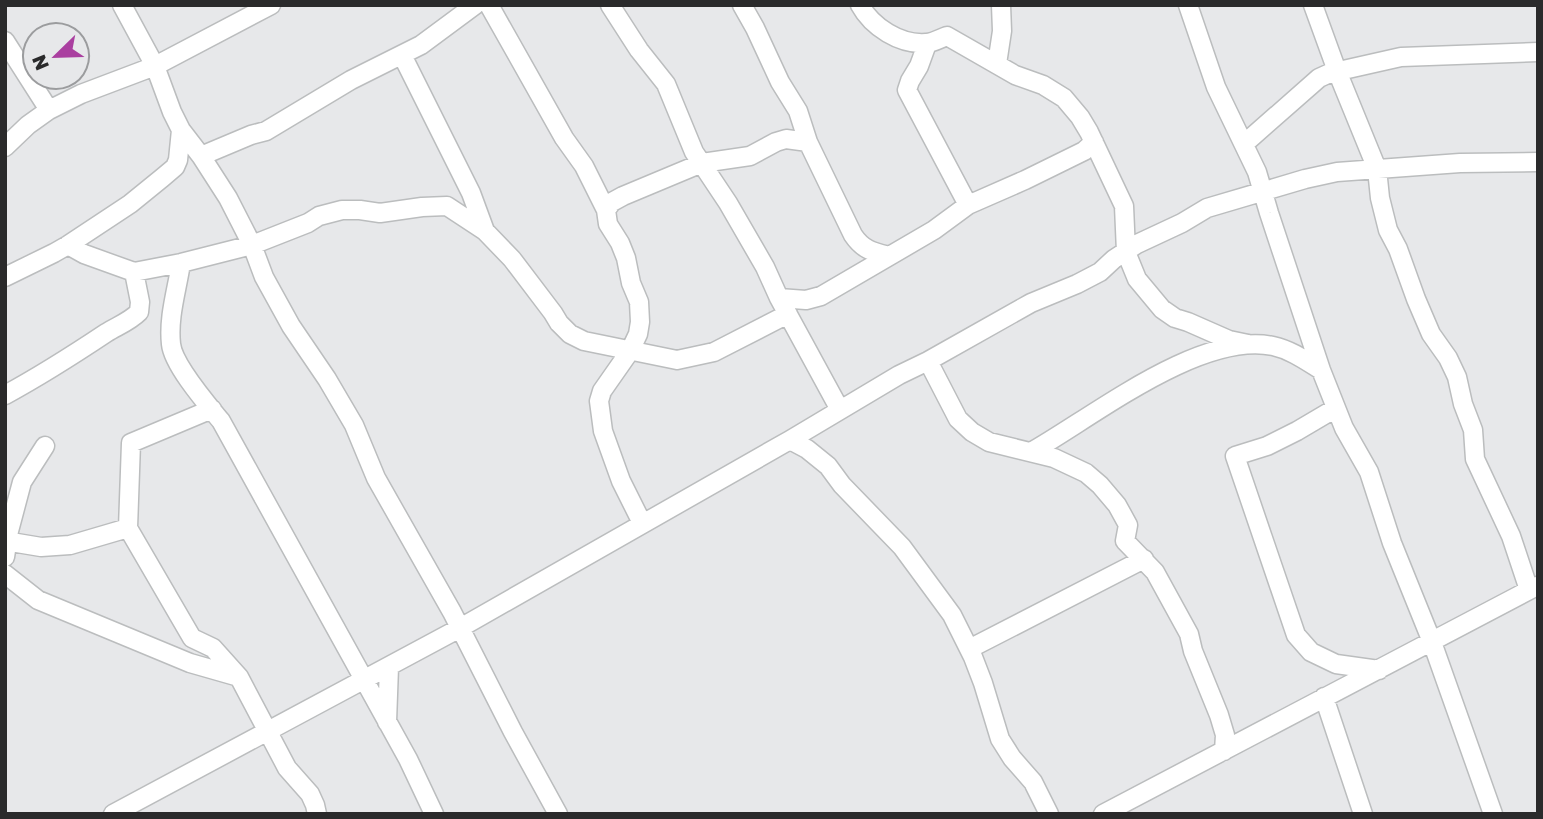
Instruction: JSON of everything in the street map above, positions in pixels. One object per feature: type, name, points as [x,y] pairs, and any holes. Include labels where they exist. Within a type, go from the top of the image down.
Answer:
[{"type":"street","points":[[122,5],[155,66],[181,130],[228,198],[284,314],[354,425],[376,478],[460,628],[558,814]]},
{"type":"street","points":[[5,147],[49,110],[82,94],[155,66],[271,5]]},
{"type":"street","points":[[201,156],[266,131],[351,80],[421,45],[475,5]]},
{"type":"street","points":[[489,5],[564,138],[584,166],[606,210],[608,224],[621,243],[631,283],[639,302],[638,334],[630,351],[602,391],[599,401],[603,431],[621,481],[642,523]]},
{"type":"street","points":[[610,5],[639,50],[666,84],[694,152],[728,203],[765,267],[840,410]]},
{"type":"street","points":[[742,5],[779,82],[798,111],[808,142],[859,244],[871,252],[889,256]]},
{"type":"street","points":[[860,5],[866,17],[897,39],[927,44],[947,36],[1015,75],[1043,85],[1064,98],[1080,117],[1094,142],[1124,206],[1126,252],[1137,279],[1162,309],[1175,318],[1229,340],[1289,351],[1321,370]]},
{"type":"street","points":[[997,64],[1002,31],[1001,5]]},
{"type":"street","points":[[1188,5],[1216,87],[1257,172],[1321,370],[1344,428],[1369,472],[1392,543],[1432,642],[1493,814]]},
{"type":"street","points":[[1103,814],[1533,588],[1475,459],[1473,430],[1457,377],[1448,358],[1431,334],[1388,230],[1377,169],[1337,71],[1318,10]]},
{"type":"street","points":[[5,41],[49,110]]},
{"type":"street","points":[[927,44],[907,90],[968,205]]},
{"type":"street","points":[[1244,144],[1319,78],[1337,71],[1401,57],[1538,51]]},
{"type":"street","points":[[402,55],[471,193],[485,231]]},
{"type":"street","points":[[5,277],[68,245],[130,204],[175,167],[181,130]]},
{"type":"street","points":[[606,210],[612,202],[623,196],[702,163],[750,156],[786,139],[808,142]]},
{"type":"street","points":[[779,298],[806,300],[821,296],[948,221],[968,205],[1025,180],[1083,151],[1094,142]]},
{"type":"street","points":[[113,814],[460,628],[790,440],[899,374],[928,361],[1031,303],[1100,272],[1137,244],[1207,208],[1337,172],[1461,163],[1538,162]]},
{"type":"street","points":[[68,245],[84,254],[134,272],[252,245],[300,227],[319,216],[342,210],[380,213],[422,206],[447,206],[485,231],[513,260],[559,323],[570,334],[584,341],[677,360],[714,352],[788,314]]},
{"type":"street","points":[[181,263],[171,313],[171,347],[188,379],[221,421],[408,759],[434,814]]},
{"type":"street","points":[[5,395],[54,368],[139,313],[140,302],[134,272]]},
{"type":"street","points":[[1031,452],[1156,375],[1201,356],[1248,344]]},
{"type":"street","points":[[928,361],[958,419],[972,432],[989,442],[1054,458],[1086,473],[1116,505],[1128,525],[1125,541],[1155,572],[1189,634],[1193,651],[1219,715],[1224,735],[1224,751]]},
{"type":"street","points":[[1336,408],[1267,446],[1235,456],[1296,635],[1311,652],[1336,664],[1379,670]]},
{"type":"street","points":[[212,409],[131,443],[128,528],[192,638],[213,648],[239,677],[288,768],[310,794],[317,814]]},
{"type":"street","points":[[790,440],[820,459],[902,547],[953,615],[984,683],[1000,738],[1012,758],[1033,782],[1049,814]]},
{"type":"street","points":[[45,446],[22,482],[6,546],[70,545],[128,528]]},
{"type":"street","points":[[969,649],[1144,559]]},
{"type":"street","points":[[5,574],[38,600],[190,663],[239,677]]},
{"type":"street","points":[[387,722],[388,667]]},
{"type":"street","points":[[1324,697],[1363,814]]}]
